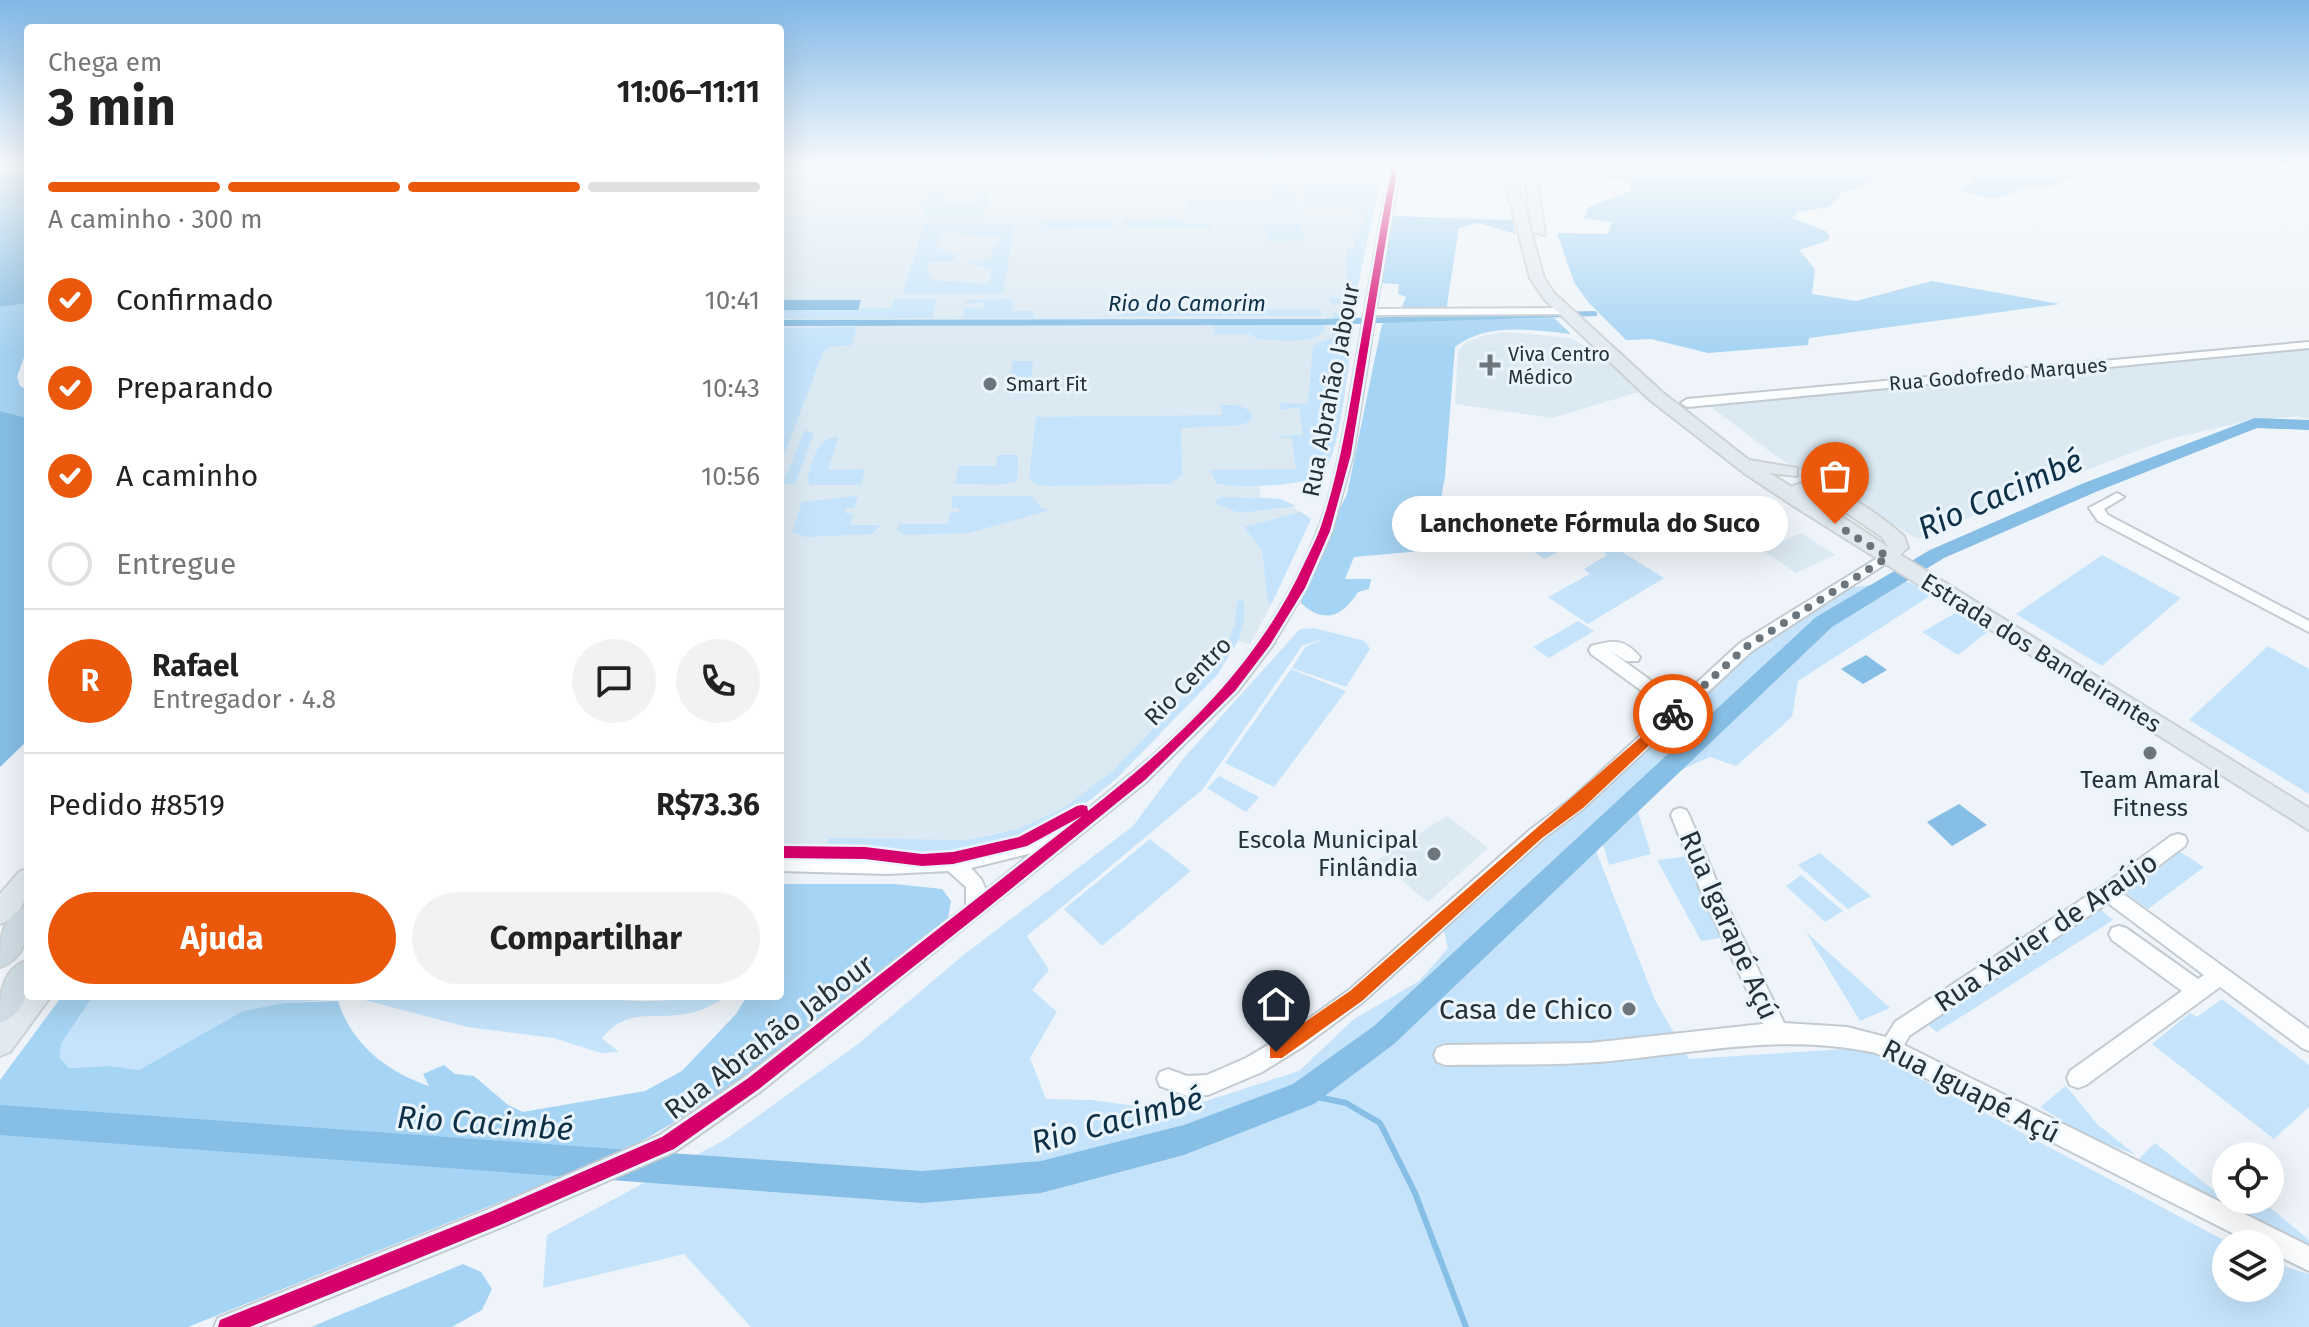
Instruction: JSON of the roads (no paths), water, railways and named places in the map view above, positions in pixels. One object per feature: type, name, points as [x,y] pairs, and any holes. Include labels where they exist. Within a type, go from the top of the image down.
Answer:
[{"type":"highway","points":[[0,954],[24,923]]},
{"type":"highway","points":[[0,1009],[24,978]]},
{"type":"main road","name":"Estrada dos Bandeirantes","points":[[1526,228],[1537,278],[1575,317],[1728,453],[1750,469],[1796,483]]},
{"type":"main road","name":"Estrada dos Bandeirantes","points":[[1542,228],[1552,277],[1575,317],[1687,403],[1907,561],[2309,820]]},
{"type":"main road","points":[[1728,453],[1796,483]]},
{"type":"main road","name":"Estrada dos Bandeirantes","points":[[1907,561],[2309,803]]},
{"type":"main road","points":[[0,913],[24,884]]},
{"type":"main road","points":[[0,1043],[34,1000]]},
{"type":"street","name":"Rua Abrahão Jabour","points":[[227,1327],[600,1174],[668,1143],[753,1084],[1140,777],[1231,688],[1287,611],[1325,531],[1346,454],[1384,228]]},
{"type":"street","points":[[1368,318],[1575,317]]},
{"type":"street","name":"Rua Godofredo Marques","points":[[1687,403],[2309,345]]},
{"type":"street","points":[[2117,497],[2096,508],[2103,518],[2309,627]]},
{"type":"street","points":[[1168,1079],[1187,1086],[1208,1085],[1254,1065],[1356,996],[1537,834],[1577,804],[1746,647],[1907,561]]},
{"type":"street","points":[[1632,657],[1613,645],[1597,650],[1679,709]]},
{"type":"street","name":"Rua Igarapé Açú","points":[[1680,815],[1714,899],[1778,1034]]},
{"type":"street","name":"Rua Abrahão Jabour","points":[[784,864],[955,866],[1010,854],[1085,821]]},
{"type":"street","name":"Rua Xavier de Araújo","points":[[1899,1054],[1907,1043],[1914,1022],[2108,893],[2178,841]]},
{"type":"street","points":[[955,866],[971,877],[978,888],[975,910]]},
{"type":"street","points":[[2108,893],[2309,1041]]},
{"type":"street","points":[[2119,934],[2198,991]]},
{"type":"street","points":[[2078,1078],[2220,975]]},
{"type":"street","name":"Rua Iguapé Açú","points":[[1445,1055],[1606,1051],[1778,1034],[1832,1034],[1859,1038],[1899,1054],[2309,1259]]},
{"type":"waterway","name":"Rio do Camorim","points":[[784,323],[1322,322],[1594,314]]},
{"type":"waterway","name":"Rio Cacimbé","points":[[0,1120],[922,1187],[1041,1177],[1184,1140],[1303,1094],[1384,1035],[1824,622],[1937,554],[2091,487],[2255,423],[2309,425]]},
{"type":"waterway","points":[[1303,1094],[1346,1103],[1380,1123],[1415,1193],[1466,1327]]},
{"type":"place","name":"Viva Centro Médico","points":[[1490,365]]},
{"type":"place","name":"Smart Fit","points":[[990,384]]},
{"type":"place","name":"Lanchonete Fórmula do Suco","points":[[1835,524]]},
{"type":"place","name":"Team Amaral Fitness","points":[[2150,753]]},
{"type":"place","name":"Escola Municipal Finlândia","points":[[1434,854]]},
{"type":"place","name":"Casa de Chico","points":[[1629,1009]]}]
